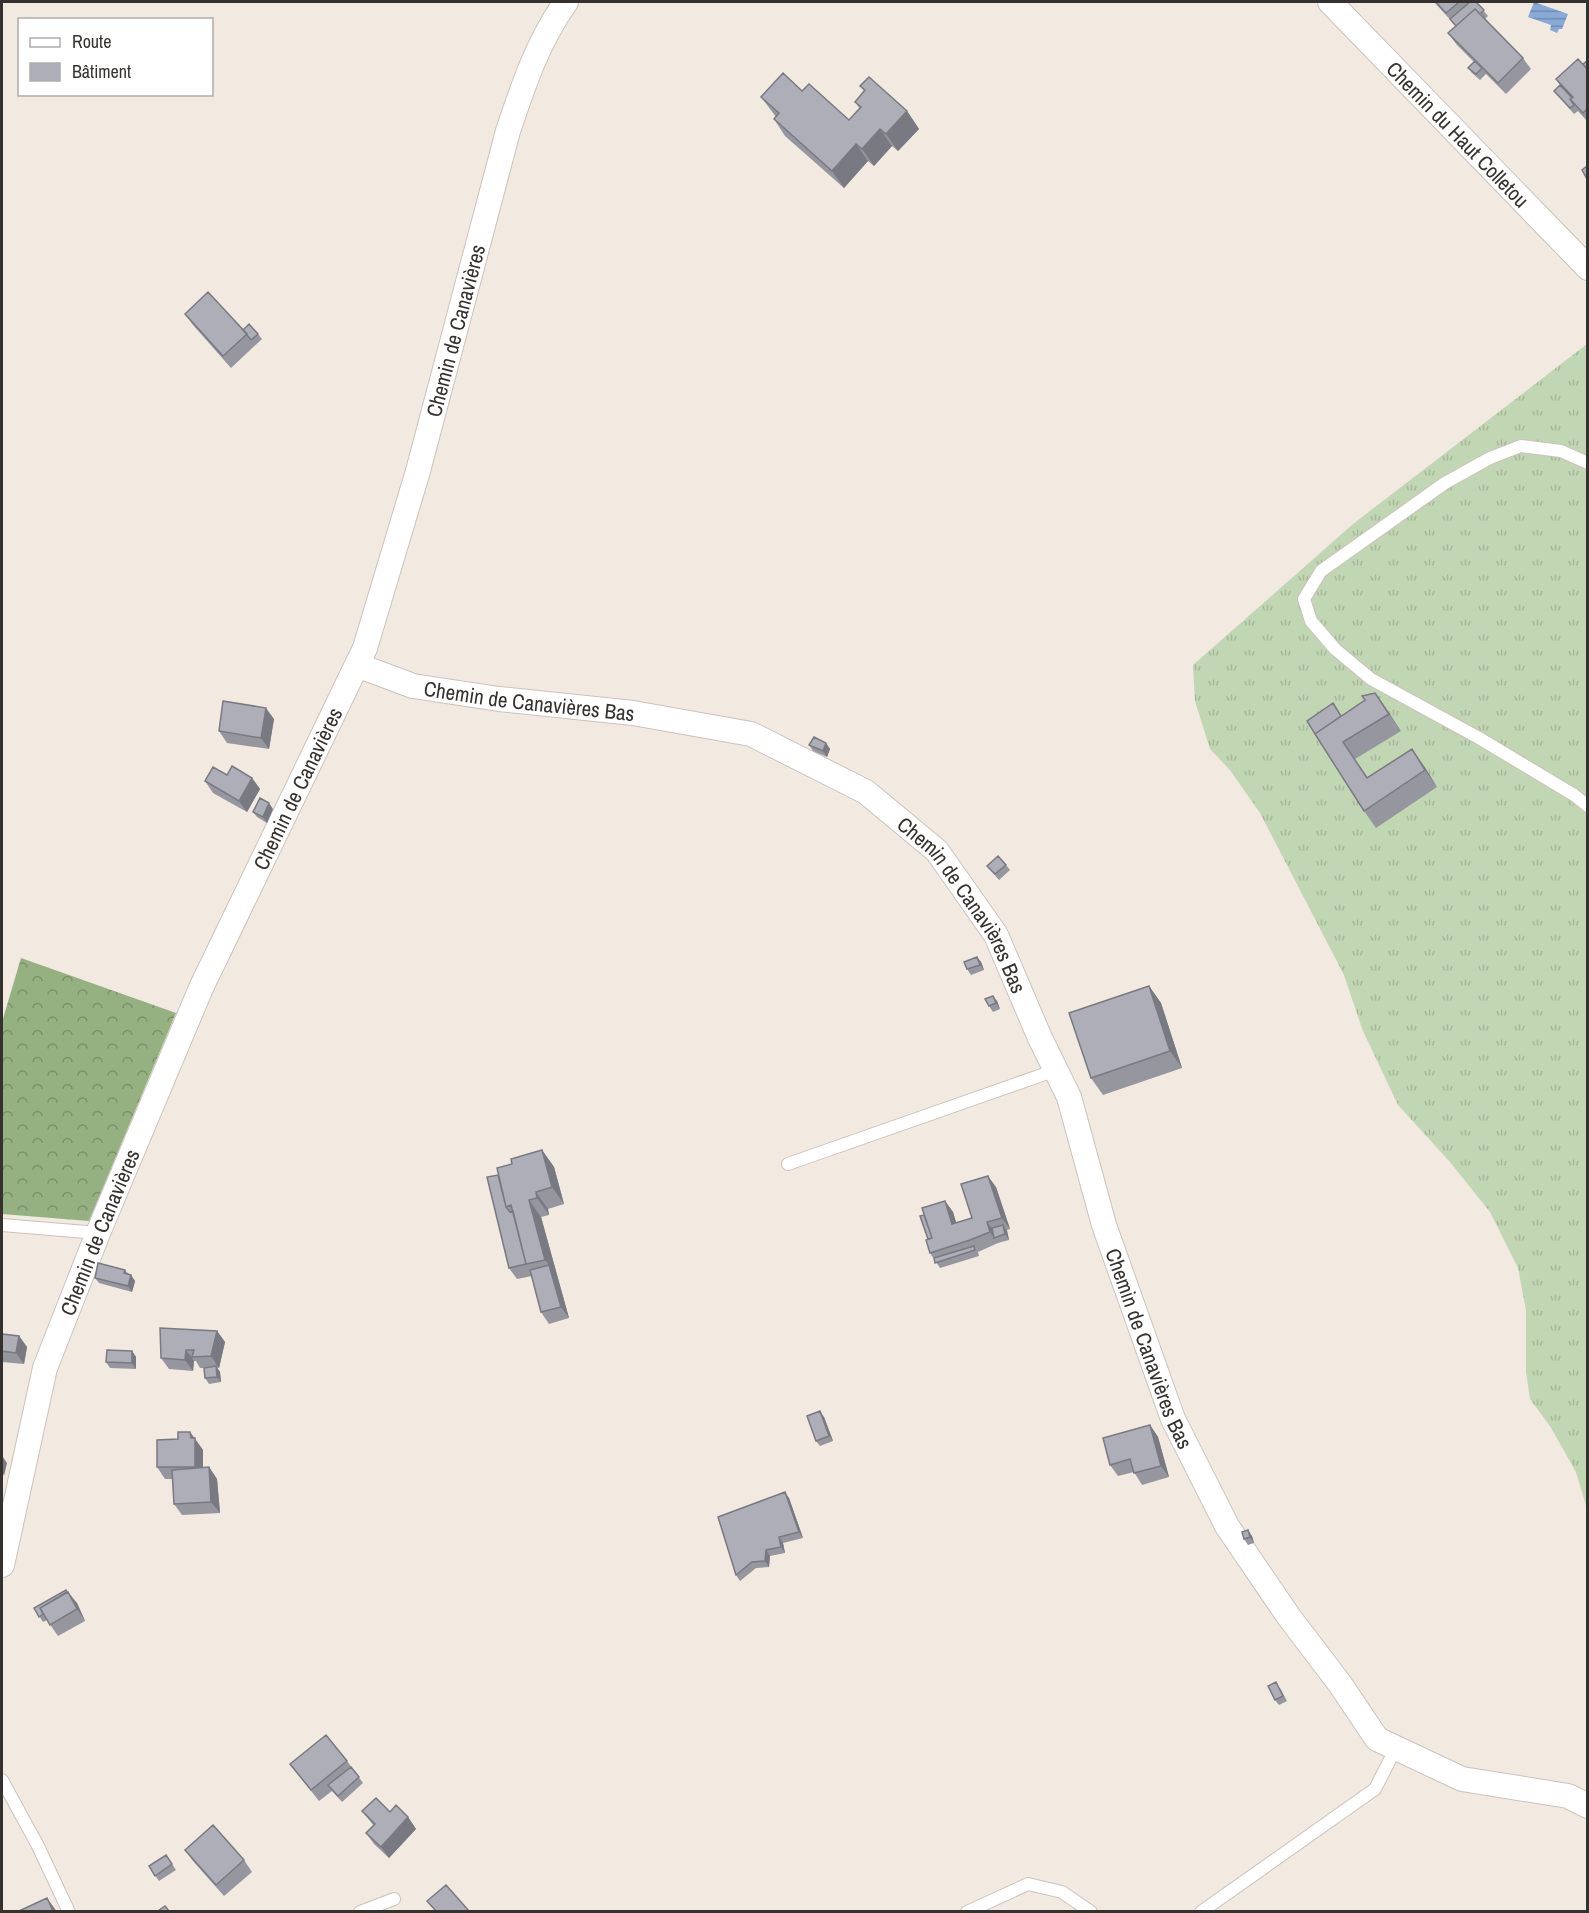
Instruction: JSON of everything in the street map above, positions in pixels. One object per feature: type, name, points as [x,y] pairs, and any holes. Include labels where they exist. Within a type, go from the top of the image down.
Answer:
[{"type":"street","name":"Chemin de Canavières","points":[[2,1565],[45,1368],[98,1233],[201,987],[365,648],[418,471],[508,131],[522,88],[541,42],[566,2]]},
{"type":"street","name":"Chemin du Haut Colletou","points":[[1330,2],[1587,268]]},
{"type":"street","name":"Chemin de Canavières Bas","points":[[357,665],[413,686],[500,699],[633,713],[751,734],[866,792],[937,851],[996,935],[1040,1038],[1069,1097],[1104,1225],[1173,1419],[1227,1526],[1377,1739],[1462,1779],[1568,1796],[1587,1806]]},
{"type":"lane","points":[[1587,463],[1561,451],[1521,446],[1490,458],[1445,483],[1321,571],[1304,599],[1311,621],[1335,649],[1371,679],[1479,738],[1574,795],[1587,806]]},
{"type":"lane","points":[[788,1164],[1056,1070]]},
{"type":"lane","points":[[2,1225],[98,1233]]},
{"type":"lane","points":[[1201,1911],[1375,1789],[1396,1748]]},
{"type":"lane","points":[[2,1779],[69,1911]]},
{"type":"lane","points":[[967,1911],[1028,1884],[1062,1892],[1091,1911]]},
{"type":"lane","points":[[360,1911],[394,1899]]},
{"type":"green space","points":[[1587,344],[1587,1509],[1576,1472],[1550,1426],[1530,1399],[1526,1372],[1526,1310],[1518,1268],[1490,1212],[1450,1162],[1398,1105],[1363,1031],[1344,975],[1260,813],[1230,770],[1210,749],[1195,701],[1193,665],[1353,524]]},
{"type":"green space","points":[[21,958],[176,1013],[89,1221],[2,1214],[2,1022]]},
{"type":"water","points":[[1534,2],[1568,14],[1562,29],[1559,29],[1557,33],[1550,30],[1551,25],[1528,17]]},
{"type":"building","points":[[1436,2],[1459,2],[1446,13]]},
{"type":"building","points":[[1470,2],[1476,2],[1484,10],[1480,14],[1475,9],[1456,26],[1450,19]]},
{"type":"building","points":[[1475,9],[1523,58],[1498,83],[1448,33]]},
{"type":"building","points":[[1578,59],[1587,69],[1587,109],[1583,113],[1570,99],[1573,97],[1556,79]]},
{"type":"building","points":[[1475,61],[1482,68],[1476,74],[1468,68]]},
{"type":"building","points":[[783,73],[802,91],[809,84],[849,120],[861,107],[855,102],[865,90],[860,86],[869,77],[907,111],[886,134],[880,129],[862,149],[856,144],[832,171],[774,119],[779,113],[761,97]]},
{"type":"building","points":[[1560,85],[1572,98],[1570,99],[1574,105],[1570,108],[1554,91]]},
{"type":"building","points":[[1587,166],[1587,179],[1582,170]]},
{"type":"building","points":[[208,292],[247,334],[223,356],[185,314]]},
{"type":"building","points":[[249,324],[258,334],[251,340],[243,330]]},
{"type":"building","points":[[1375,693],[1389,714],[1343,742],[1367,778],[1412,749],[1425,770],[1364,811],[1315,734],[1365,700],[1362,696]]},
{"type":"building","points":[[223,701],[266,708],[261,738],[219,731]]},
{"type":"building","points":[[1333,703],[1341,716],[1315,734],[1307,721]]},
{"type":"building","points":[[814,737],[826,743],[823,751],[809,745]]},
{"type":"building","points":[[232,766],[252,778],[239,801],[205,781],[213,767],[227,775]]},
{"type":"building","points":[[260,798],[269,803],[263,817],[253,812]]},
{"type":"building","points":[[998,856],[1006,865],[995,874],[987,866]]},
{"type":"building","points":[[977,957],[980,965],[967,969],[964,962]]},
{"type":"building","points":[[1149,986],[1170,1051],[1091,1078],[1069,1013]]},
{"type":"building","points":[[993,996],[996,1003],[989,1006],[985,999]]},
{"type":"building","points":[[542,1150],[552,1187],[536,1192],[537,1198],[529,1200],[545,1260],[526,1264],[511,1205],[506,1207],[497,1168],[512,1164],[511,1159]]},
{"type":"building","points":[[498,1175],[506,1207],[510,1212],[513,1211],[526,1264],[509,1268],[487,1177]]},
{"type":"building","points":[[988,1176],[1002,1218],[987,1222],[990,1232],[930,1253],[926,1240],[932,1238],[922,1208],[945,1201],[952,1224],[972,1218],[961,1184]]},
{"type":"building","points":[[924,1215],[932,1238],[928,1239],[920,1216]]},
{"type":"building","points":[[1003,1225],[1005,1234],[994,1238],[992,1228]]},
{"type":"building","points":[[974,1246],[975,1250],[935,1263],[934,1258]]},
{"type":"building","points":[[98,1263],[125,1270],[124,1273],[131,1275],[128,1286],[95,1278]]},
{"type":"building","points":[[549,1265],[561,1307],[541,1312],[530,1270]]},
{"type":"building","points":[[160,1328],[217,1331],[211,1356],[192,1357],[194,1350],[186,1350],[185,1360],[161,1358]]},
{"type":"building","points":[[2,1334],[19,1336],[16,1353],[2,1351]]},
{"type":"building","points":[[107,1350],[132,1351],[132,1363],[106,1362]]},
{"type":"building","points":[[216,1366],[217,1377],[205,1378],[204,1368]]},
{"type":"building","points":[[820,1411],[829,1436],[816,1441],[807,1416]]},
{"type":"building","points":[[1150,1425],[1161,1466],[1134,1473],[1130,1459],[1110,1465],[1103,1438]]},
{"type":"building","points":[[178,1432],[190,1432],[191,1438],[195,1438],[195,1467],[157,1467],[157,1440],[178,1439]]},
{"type":"building","points":[[209,1467],[211,1502],[174,1504],[172,1470]]},
{"type":"building","points":[[785,1492],[799,1532],[779,1537],[781,1547],[766,1550],[765,1561],[752,1562],[736,1575],[718,1517]]},
{"type":"building","points":[[1248,1530],[1250,1537],[1244,1539],[1242,1532]]},
{"type":"building","points":[[66,1590],[67,1592],[40,1608],[43,1614],[39,1617],[34,1608]]},
{"type":"building","points":[[68,1592],[77,1609],[50,1625],[40,1608]]},
{"type":"building","points":[[1276,1682],[1283,1696],[1275,1700],[1268,1686]]},
{"type":"building","points":[[326,1735],[347,1761],[311,1790],[290,1764]]},
{"type":"building","points":[[351,1767],[359,1777],[338,1796],[328,1785]]},
{"type":"building","points":[[376,1798],[390,1812],[396,1805],[408,1817],[381,1847],[366,1833],[375,1824],[362,1811]]},
{"type":"building","points":[[213,1825],[244,1860],[216,1885],[185,1850]]},
{"type":"building","points":[[166,1855],[172,1864],[155,1876],[149,1866]]},
{"type":"building","points":[[446,1885],[469,1911],[436,1911],[427,1901]]},
{"type":"building","points":[[47,1898],[53,1911],[19,1911]]},
{"type":"building","points":[[165,1906],[169,1911],[158,1911]]}]
